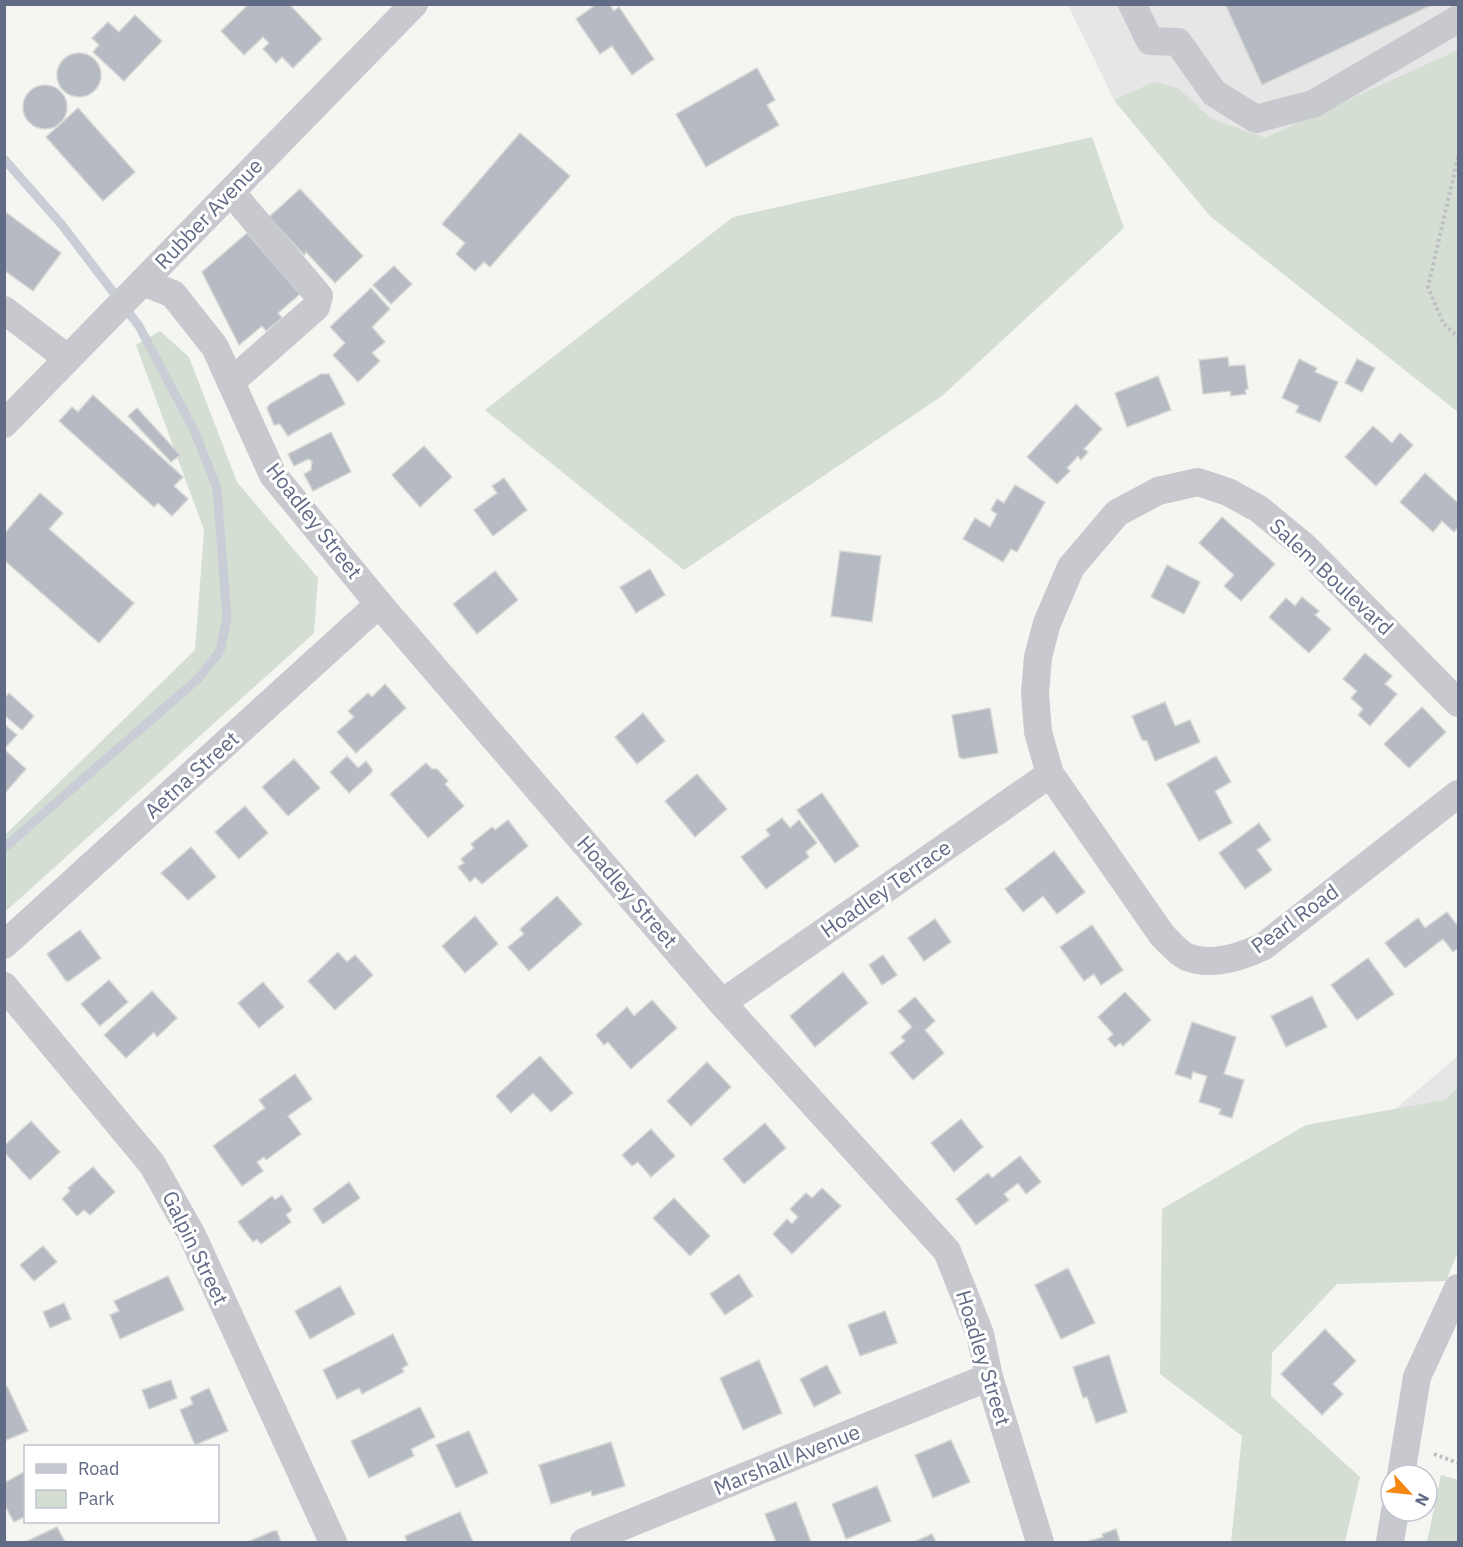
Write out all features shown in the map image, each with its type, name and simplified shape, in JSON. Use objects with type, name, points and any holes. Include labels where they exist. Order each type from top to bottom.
[{"type":"street","name":"Rubber Avenue","points":[[4,424],[414,4]]},
{"type":"street","points":[[1132,4],[1150,41],[1178,42],[1214,93],[1256,119],[1312,104],[1458,20]]},
{"type":"street","points":[[231,192],[319,296],[316,307],[231,382]]},
{"type":"street","name":"Hoadley Street","points":[[143,282],[173,294],[214,347],[273,475],[379,604],[722,1003],[947,1251],[980,1334],[989,1377],[1040,1542]]},
{"type":"street","points":[[4,310],[67,358]]},
{"type":"street","name":"Salem Boulevard","points":[[1050,774],[1038,732],[1035,693],[1038,657],[1047,623],[1071,567],[1117,513],[1158,492],[1198,482],[1228,492],[1259,509],[1305,548],[1458,704]]},
{"type":"street","name":"Aetna Street","points":[[4,945],[379,604]]},
{"type":"street","name":"Hoadley Terrace","points":[[722,1003],[1050,774]]},
{"type":"street","name":"Pearl Road","points":[[1050,774],[1162,935],[1185,956],[1208,962],[1242,957],[1264,946],[1458,794]]},
{"type":"street","name":"Galpin Street","points":[[4,986],[152,1164],[192,1235],[333,1542]]},
{"type":"street","points":[[1403,1463],[1417,1377],[1458,1288]]},
{"type":"street","name":"Marshall Avenue","points":[[584,1542],[989,1377]]},
{"type":"street","points":[[1390,1542],[1393,1523]]},
{"type":"path","points":[[1458,157],[1428,287],[1443,323],[1458,337]]},
{"type":"shaded area","points":[[1068,5],[1458,5],[1458,412],[1210,216],[1114,100]]},
{"type":"shaded area","points":[[1458,1056],[1458,1233],[1374,1127]]},
{"type":"green space","points":[[1458,50],[1458,412],[1210,216],[1114,100],[1154,82],[1178,88],[1212,119],[1265,138]]},
{"type":"green space","points":[[1092,137],[1124,228],[942,396],[684,570],[485,410],[733,217]]},
{"type":"green space","points":[[160,331],[189,357],[237,482],[318,578],[314,633],[5,912],[5,835],[195,650],[204,530],[136,345]]},
{"type":"green space","points":[[1458,1087],[1458,1252],[1446,1281],[1337,1284],[1272,1353],[1271,1396],[1360,1477],[1345,1542],[1231,1542],[1242,1436],[1160,1374],[1162,1209],[1306,1125],[1445,1100]]},
{"type":"green space","points":[[1441,1475],[1458,1480],[1458,1542],[1427,1542],[1431,1523],[1439,1523]]},
{"type":"building","points":[[249,4],[289,4],[322,39],[293,68],[282,57],[276,63],[263,49],[269,43],[263,37],[244,55],[221,31]]},
{"type":"building","points":[[597,4],[609,4],[614,11],[619,7],[654,59],[632,75],[612,46],[600,54],[576,19]]},
{"type":"building","points":[[1225,4],[1434,4],[1262,85]]},
{"type":"building","points":[[135,15],[162,41],[124,81],[93,52],[99,45],[92,38],[108,22],[119,32]]},
{"type":"building","points":[[79,53],[88,54],[95,59],[100,66],[100,84],[95,91],[88,96],[79,97],[70,96],[63,91],[58,84],[57,75],[58,66],[63,59],[70,54]]},
{"type":"building","points":[[757,68],[775,100],[767,105],[779,125],[706,167],[676,114]]},
{"type":"building","points":[[45,85],[61,91],[67,107],[61,123],[45,129],[29,123],[23,107],[29,91]]},
{"type":"building","points":[[78,108],[135,172],[103,201],[46,137]]},
{"type":"building","points":[[520,133],[570,176],[490,267],[484,262],[475,271],[456,254],[465,243],[442,224]]},
{"type":"building","points":[[300,189],[363,256],[335,283],[306,252],[304,255],[269,217]]},
{"type":"building","points":[[4,211],[61,253],[33,291],[4,270]]},
{"type":"building","points":[[247,233],[300,294],[278,313],[282,318],[266,331],[262,326],[239,345],[202,272]]},
{"type":"building","points":[[394,266],[412,284],[391,304],[373,285]]},
{"type":"building","points":[[371,288],[390,309],[372,327],[385,342],[372,353],[380,361],[358,382],[333,355],[345,343],[330,327]]},
{"type":"building","points":[[1228,357],[1229,366],[1245,365],[1248,389],[1245,390],[1246,394],[1231,396],[1230,391],[1203,394],[1199,360]]},
{"type":"building","points":[[1299,359],[1317,368],[1315,372],[1338,382],[1320,422],[1296,412],[1299,406],[1282,398]]},
{"type":"building","points":[[1357,359],[1375,368],[1362,392],[1345,383]]},
{"type":"building","points":[[321,374],[329,374],[345,404],[288,436],[280,424],[274,425],[267,408]]},
{"type":"building","points":[[1158,376],[1171,410],[1127,427],[1115,393]]},
{"type":"building","points":[[93,395],[183,477],[174,486],[188,499],[172,516],[158,503],[154,507],[59,421],[72,407],[78,412]]},
{"type":"building","points":[[1076,404],[1102,429],[1084,449],[1088,452],[1081,460],[1078,456],[1067,468],[1070,471],[1057,484],[1027,457]]},
{"type":"building","points":[[137,408],[180,455],[171,462],[128,416]]},
{"type":"building","points":[[1373,426],[1392,443],[1400,433],[1413,445],[1376,486],[1345,457]]},
{"type":"building","points":[[331,432],[351,472],[313,491],[304,474],[311,470],[312,461],[308,459],[294,466],[288,454]]},
{"type":"building","points":[[424,446],[452,477],[420,507],[392,475]]},
{"type":"building","points":[[1425,473],[1458,503],[1458,527],[1454,532],[1442,521],[1433,532],[1400,502]]},
{"type":"building","points":[[504,478],[527,510],[493,536],[474,510],[497,493],[492,486]]},
{"type":"building","points":[[1015,485],[1045,502],[1017,552],[1011,549],[1003,562],[963,539],[975,518],[990,527],[997,514],[991,510],[997,499],[1004,503]]},
{"type":"building","points":[[40,493],[63,513],[49,529],[134,603],[99,643],[4,560],[4,534]]},
{"type":"building","points":[[1222,517],[1275,564],[1241,601],[1224,586],[1234,575],[1199,543]]},
{"type":"building","points":[[840,551],[881,556],[872,622],[831,616]]},
{"type":"building","points":[[1167,565],[1200,582],[1184,614],[1151,597]]},
{"type":"building","points":[[650,569],[665,595],[636,613],[620,587]]},
{"type":"building","points":[[495,571],[518,600],[477,634],[453,604]]},
{"type":"building","points":[[1302,597],[1319,611],[1315,615],[1331,629],[1309,653],[1269,617],[1286,598],[1295,606]]},
{"type":"building","points":[[1365,653],[1392,676],[1385,684],[1397,694],[1370,726],[1358,715],[1363,709],[1351,698],[1357,691],[1343,679]]},
{"type":"building","points":[[385,684],[406,708],[356,753],[337,732],[354,717],[348,711],[368,693],[372,697]]},
{"type":"building","points":[[9,693],[34,716],[22,730],[4,715],[4,698]]},
{"type":"building","points":[[1165,702],[1175,726],[1190,720],[1200,742],[1155,761],[1147,741],[1142,740],[1132,716]]},
{"type":"building","points":[[1422,707],[1446,732],[1409,768],[1384,744]]},
{"type":"building","points":[[990,708],[998,753],[963,759],[959,757],[952,715]]},
{"type":"building","points":[[643,713],[665,741],[637,764],[615,737]]},
{"type":"building","points":[[4,724],[17,735],[4,749]]},
{"type":"building","points":[[4,749],[26,769],[4,794]]},
{"type":"building","points":[[347,756],[358,768],[366,761],[372,769],[372,772],[349,793],[330,772]]},
{"type":"building","points":[[1216,756],[1231,782],[1215,791],[1232,823],[1199,841],[1167,784]]},
{"type":"building","points":[[294,759],[320,788],[288,816],[262,787]]},
{"type":"building","points":[[426,763],[432,769],[437,769],[448,781],[445,784],[464,806],[428,838],[390,794]]},
{"type":"building","points":[[697,774],[727,809],[695,837],[665,801]]},
{"type":"building","points":[[822,793],[859,846],[835,863],[797,810]]},
{"type":"building","points":[[245,806],[268,833],[239,859],[215,832]]},
{"type":"building","points":[[782,818],[790,828],[799,820],[817,843],[806,852],[809,857],[766,889],[741,857],[770,835],[766,830]]},
{"type":"building","points":[[508,820],[528,846],[482,884],[475,877],[470,882],[458,867],[464,863],[461,859],[474,848],[471,844],[492,827],[495,830]]},
{"type":"building","points":[[1259,823],[1271,840],[1257,850],[1272,870],[1245,889],[1219,853]]},
{"type":"building","points":[[191,847],[216,877],[188,900],[161,873]]},
{"type":"building","points":[[1054,851],[1085,892],[1057,914],[1043,896],[1023,912],[1005,889]]},
{"type":"building","points":[[557,896],[582,924],[529,971],[508,947],[524,934],[520,929]]},
{"type":"building","points":[[1447,912],[1458,926],[1458,948],[1453,952],[1443,939],[1405,968],[1385,943],[1418,918],[1425,928]]},
{"type":"building","points":[[475,916],[498,944],[465,973],[442,946]]},
{"type":"building","points":[[935,919],[951,942],[924,961],[908,938]]},
{"type":"building","points":[[1092,925],[1123,970],[1101,985],[1094,974],[1084,981],[1060,947]]},
{"type":"building","points":[[80,930],[101,958],[66,981],[47,954]]},
{"type":"building","points":[[338,952],[347,962],[355,955],[373,975],[335,1010],[308,981]]},
{"type":"building","points":[[883,955],[897,975],[882,985],[869,965]]},
{"type":"building","points":[[1368,958],[1394,994],[1357,1020],[1331,985]]},
{"type":"building","points":[[843,972],[868,1003],[815,1047],[790,1016]]},
{"type":"building","points":[[109,980],[128,1002],[100,1026],[81,1004]]},
{"type":"building","points":[[263,982],[284,1007],[259,1028],[238,1003]]},
{"type":"building","points":[[152,991],[177,1018],[157,1037],[154,1032],[126,1058],[104,1035]]},
{"type":"building","points":[[1125,992],[1151,1020],[1123,1046],[1120,1043],[1115,1047],[1108,1039],[1113,1034],[1098,1017]]},
{"type":"building","points":[[1312,996],[1327,1027],[1286,1047],[1271,1016]]},
{"type":"building","points":[[915,997],[935,1021],[925,1030],[944,1053],[913,1080],[890,1053],[905,1041],[901,1037],[912,1027],[898,1011]]},
{"type":"building","points":[[652,1000],[677,1028],[631,1069],[608,1042],[604,1045],[596,1035],[627,1007],[634,1016]]},
{"type":"building","points":[[1192,1022],[1236,1037],[1224,1074],[1244,1080],[1232,1118],[1219,1114],[1221,1109],[1199,1102],[1207,1076],[1193,1072],[1191,1079],[1175,1074]]},
{"type":"building","points":[[540,1056],[573,1093],[551,1112],[533,1093],[511,1113],[496,1096]]},
{"type":"building","points":[[707,1062],[731,1087],[691,1126],[667,1101]]},
{"type":"building","points":[[295,1074],[312,1099],[288,1116],[301,1134],[266,1160],[264,1157],[257,1162],[263,1171],[242,1186],[213,1146],[265,1108],[259,1100]]},
{"type":"building","points":[[961,1119],[983,1147],[954,1172],[931,1143]]},
{"type":"building","points":[[31,1121],[60,1152],[30,1180],[4,1152],[4,1146]]},
{"type":"building","points":[[765,1123],[786,1148],[744,1184],[723,1159]]},
{"type":"building","points":[[651,1129],[675,1156],[651,1177],[638,1162],[632,1166],[622,1155]]},
{"type":"building","points":[[1020,1156],[1041,1182],[1026,1194],[1018,1183],[1004,1194],[1009,1200],[976,1225],[956,1199],[988,1173],[992,1178]]},
{"type":"building","points":[[93,1167],[115,1192],[90,1215],[84,1210],[77,1216],[62,1199],[70,1191],[68,1188]]},
{"type":"building","points":[[349,1182],[360,1198],[323,1224],[313,1209]]},
{"type":"building","points":[[822,1188],[841,1206],[792,1254],[773,1234],[787,1219],[792,1224],[798,1217],[790,1209],[806,1193],[812,1198]]},
{"type":"building","points":[[282,1195],[292,1210],[286,1215],[291,1222],[261,1244],[257,1239],[253,1242],[238,1222],[272,1196],[275,1200]]},
{"type":"building","points":[[674,1198],[710,1236],[690,1256],[653,1218]]},
{"type":"building","points":[[43,1246],[57,1262],[34,1281],[20,1265]]},
{"type":"building","points":[[1068,1268],[1095,1323],[1061,1339],[1035,1285]]},
{"type":"building","points":[[739,1274],[753,1296],[725,1315],[710,1294]]},
{"type":"building","points":[[168,1276],[184,1310],[120,1339],[110,1315],[119,1311],[114,1301]]},
{"type":"building","points":[[340,1286],[355,1314],[310,1339],[295,1311]]},
{"type":"building","points":[[64,1303],[71,1319],[50,1328],[43,1312]]},
{"type":"building","points":[[885,1311],[897,1343],[860,1356],[848,1325]]},
{"type":"building","points":[[1325,1329],[1356,1361],[1333,1384],[1343,1394],[1322,1415],[1281,1374]]},
{"type":"building","points":[[393,1334],[408,1365],[402,1368],[404,1372],[362,1394],[359,1388],[337,1399],[323,1370]]},
{"type":"building","points":[[1109,1355],[1127,1412],[1096,1423],[1087,1397],[1083,1398],[1073,1367]]},
{"type":"building","points":[[759,1360],[782,1413],[743,1430],[720,1378]]},
{"type":"building","points":[[827,1365],[841,1393],[814,1407],[800,1379]]},
{"type":"building","points":[[171,1380],[177,1398],[149,1409],[142,1390]]},
{"type":"building","points":[[7,1386],[28,1431],[4,1441],[4,1387]]},
{"type":"building","points":[[209,1388],[228,1431],[195,1445],[180,1410],[193,1404],[190,1397]]},
{"type":"building","points":[[420,1407],[435,1437],[411,1449],[414,1456],[369,1478],[351,1441]]},
{"type":"building","points":[[469,1431],[488,1473],[456,1488],[436,1445]]},
{"type":"building","points":[[951,1440],[970,1482],[933,1498],[915,1455]]},
{"type":"building","points":[[611,1442],[625,1486],[592,1496],[591,1491],[551,1504],[539,1465]]},
{"type":"building","points":[[24,1472],[24,1517],[14,1522],[4,1504],[4,1483]]},
{"type":"building","points":[[877,1486],[891,1521],[846,1539],[832,1504]]},
{"type":"building","points":[[796,1502],[811,1542],[776,1542],[765,1514]]},
{"type":"building","points":[[460,1512],[473,1542],[407,1542],[405,1536]]},
{"type":"building","points":[[57,1527],[65,1542],[25,1542]]},
{"type":"building","points":[[1116,1529],[1120,1542],[1086,1542],[1103,1537],[1102,1534]]},
{"type":"building","points":[[277,1531],[281,1542],[248,1542]]},
{"type":"building","points":[[932,1534],[936,1542],[914,1542]]},
{"type":"waterway","points":[[4,159],[62,225],[139,326],[195,432],[217,488],[227,618],[220,651],[199,678],[4,848]]}]
